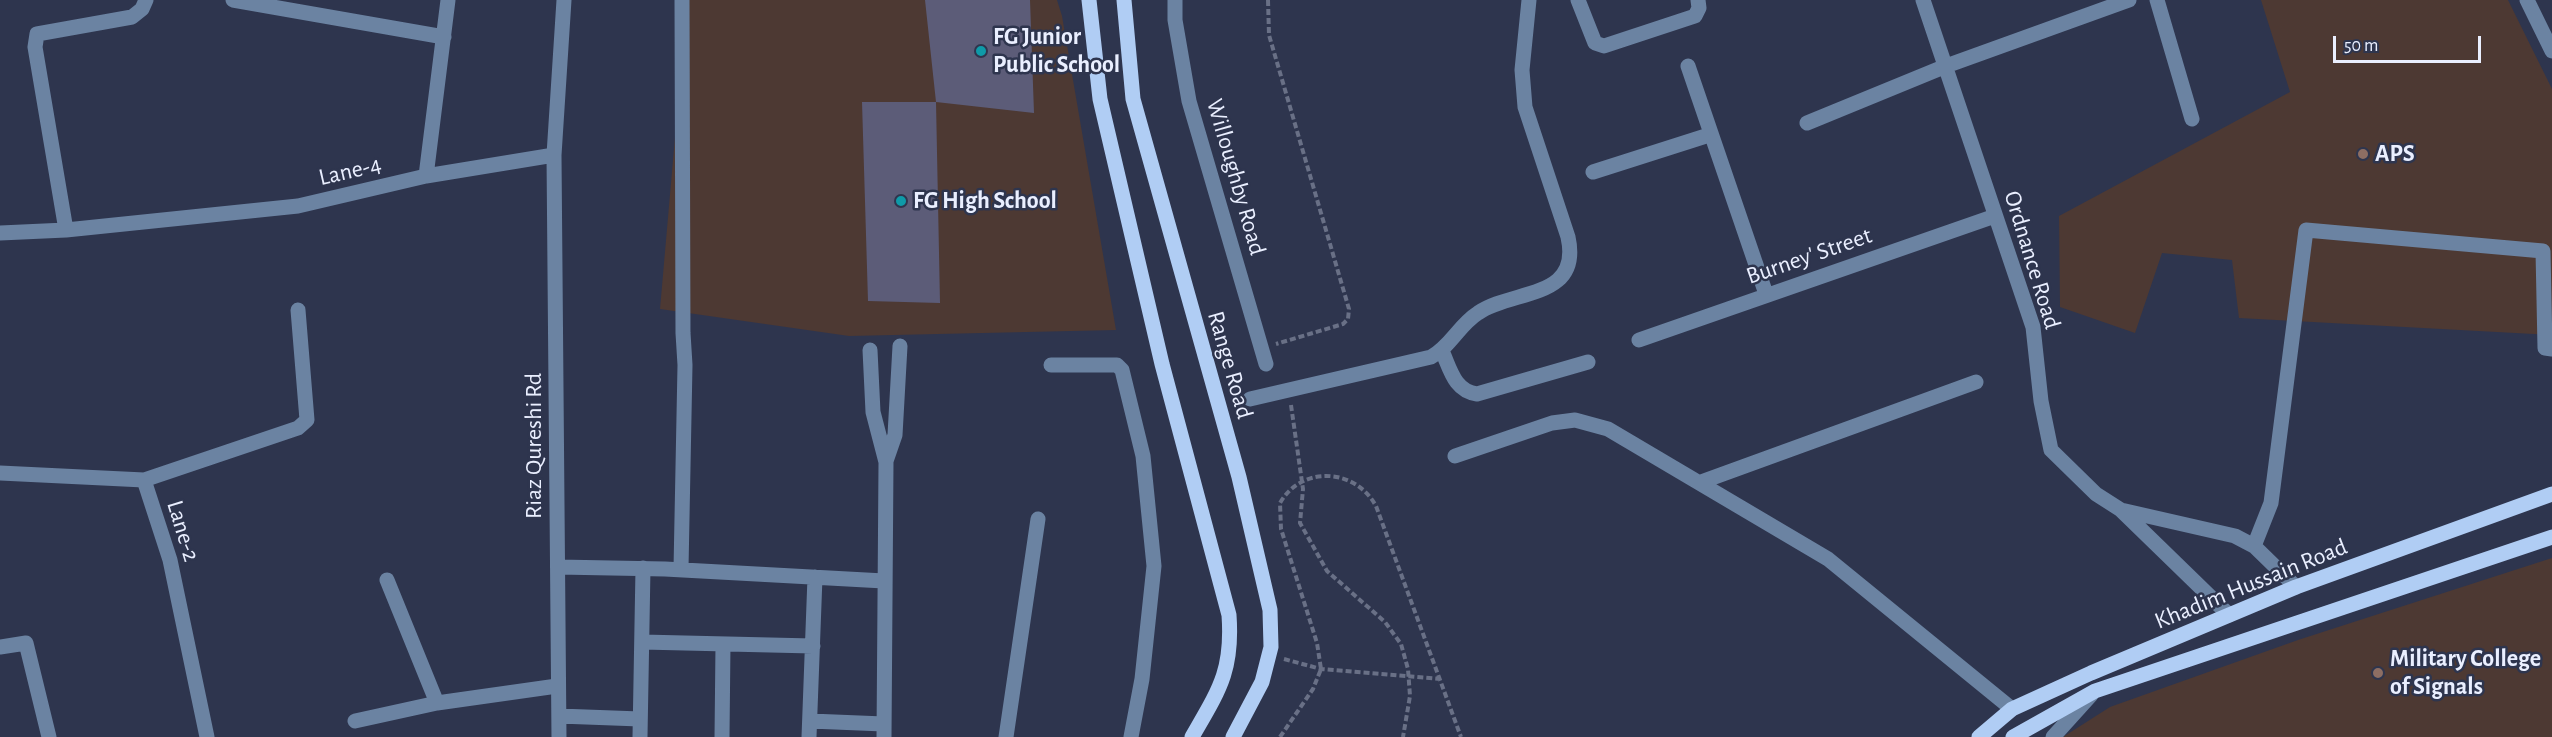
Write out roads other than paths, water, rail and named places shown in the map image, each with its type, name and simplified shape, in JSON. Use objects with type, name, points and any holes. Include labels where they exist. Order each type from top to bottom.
[{"type":"main road","points":[[1089,0],[1100,99],[1160,356],[1229,615],[1231,644],[1222,684],[1192,737]]},
{"type":"main road","name":"Range Road","points":[[1124,0],[1133,99],[1239,477],[1270,610],[1269,656],[1262,682],[1233,737]]},
{"type":"main road","name":"Khadim Hussain Road","points":[[1978,737],[2012,709],[2229,615],[2296,587],[2552,494]]},
{"type":"main road","name":"Khadim Hussain Road","points":[[2013,737],[2095,691],[2174,662],[2552,537]]},
{"type":"street","points":[[66,230],[35,47],[37,34],[132,16],[142,9],[146,0]]},
{"type":"street","points":[[233,0],[444,37]]},
{"type":"street","points":[[426,176],[448,0]]},
{"type":"street","points":[[554,155],[564,0]]},
{"type":"street","points":[[681,569],[685,365],[682,0]]},
{"type":"street","name":"Willoughby Road","points":[[1175,0],[1175,20],[1189,101],[1266,364]]},
{"type":"street","points":[[1250,399],[1420,360],[1442,351],[1477,313],[1550,286],[1560,279],[1570,261],[1568,237],[1525,107],[1522,70],[1529,0]]},
{"type":"street","points":[[1578,0],[1595,43],[1604,46],[1695,16],[1699,8],[1698,0]]},
{"type":"street","name":"Ordnance Road","points":[[1923,0],[2033,327],[2041,401],[2051,450],[2096,494],[2121,510],[2229,615]]},
{"type":"street","points":[[1807,123],[1946,66],[2129,0]]},
{"type":"street","points":[[2157,0],[2192,119]]},
{"type":"street","points":[[2528,0],[2552,51]]},
{"type":"street","points":[[1688,66],[1709,135],[1766,294]]},
{"type":"street","points":[[1593,172],[1709,135]]},
{"type":"street","name":"Lane-4","points":[[0,233],[66,230],[298,206],[426,176],[554,155]]},
{"type":"street","name":"Riaz Qureshi Rd","points":[[554,155],[559,737]]},
{"type":"street","name":"Burney' Street","points":[[1639,340],[1995,216]]},
{"type":"street","points":[[2254,546],[2271,503],[2306,230],[2543,251],[2545,348],[2552,349]]},
{"type":"street","points":[[144,480],[298,428],[307,420],[298,310]]},
{"type":"street","points":[[886,462],[895,435],[900,346]]},
{"type":"street","points":[[810,721],[884,731],[886,462],[873,412],[870,350]]},
{"type":"street","points":[[1442,351],[1457,384],[1463,390],[1476,394],[1588,362]]},
{"type":"street","points":[[1051,365],[1117,365],[1122,370],[1143,456],[1154,566],[1142,679],[1131,737]]},
{"type":"street","points":[[1701,482],[1976,382]]},
{"type":"street","points":[[1455,456],[1552,423],[1575,420],[1608,429],[1828,559],[2012,709]]},
{"type":"street","name":"Lane-2","points":[[0,473],[144,480],[170,560],[207,737]]},
{"type":"street","name":"Ordnance Road","points":[[2121,510],[2235,536],[2254,546],[2296,587]]},
{"type":"street","points":[[1006,737],[1038,519]]},
{"type":"street","points":[[558,567],[681,569],[884,581]]},
{"type":"street","points":[[640,737],[643,568]]},
{"type":"street","points":[[809,737],[815,577]]},
{"type":"street","points":[[387,580],[437,703]]},
{"type":"street","points":[[642,642],[813,646]]},
{"type":"street","points":[[0,647],[26,643],[49,737]]},
{"type":"street","points":[[722,737],[723,644]]},
{"type":"street","points":[[355,721],[437,703],[557,686]]},
{"type":"street","points":[[2053,737],[2095,691]]},
{"type":"street","points":[[559,716],[640,719]]},
{"type":"place","name":"FG Junior Public School","points":[[981,51]]},
{"type":"place","name":"APS","points":[[2363,154]]},
{"type":"place","name":"FG High School","points":[[901,201]]},
{"type":"place","name":"Military College of Signals","points":[[2378,673]]}]
